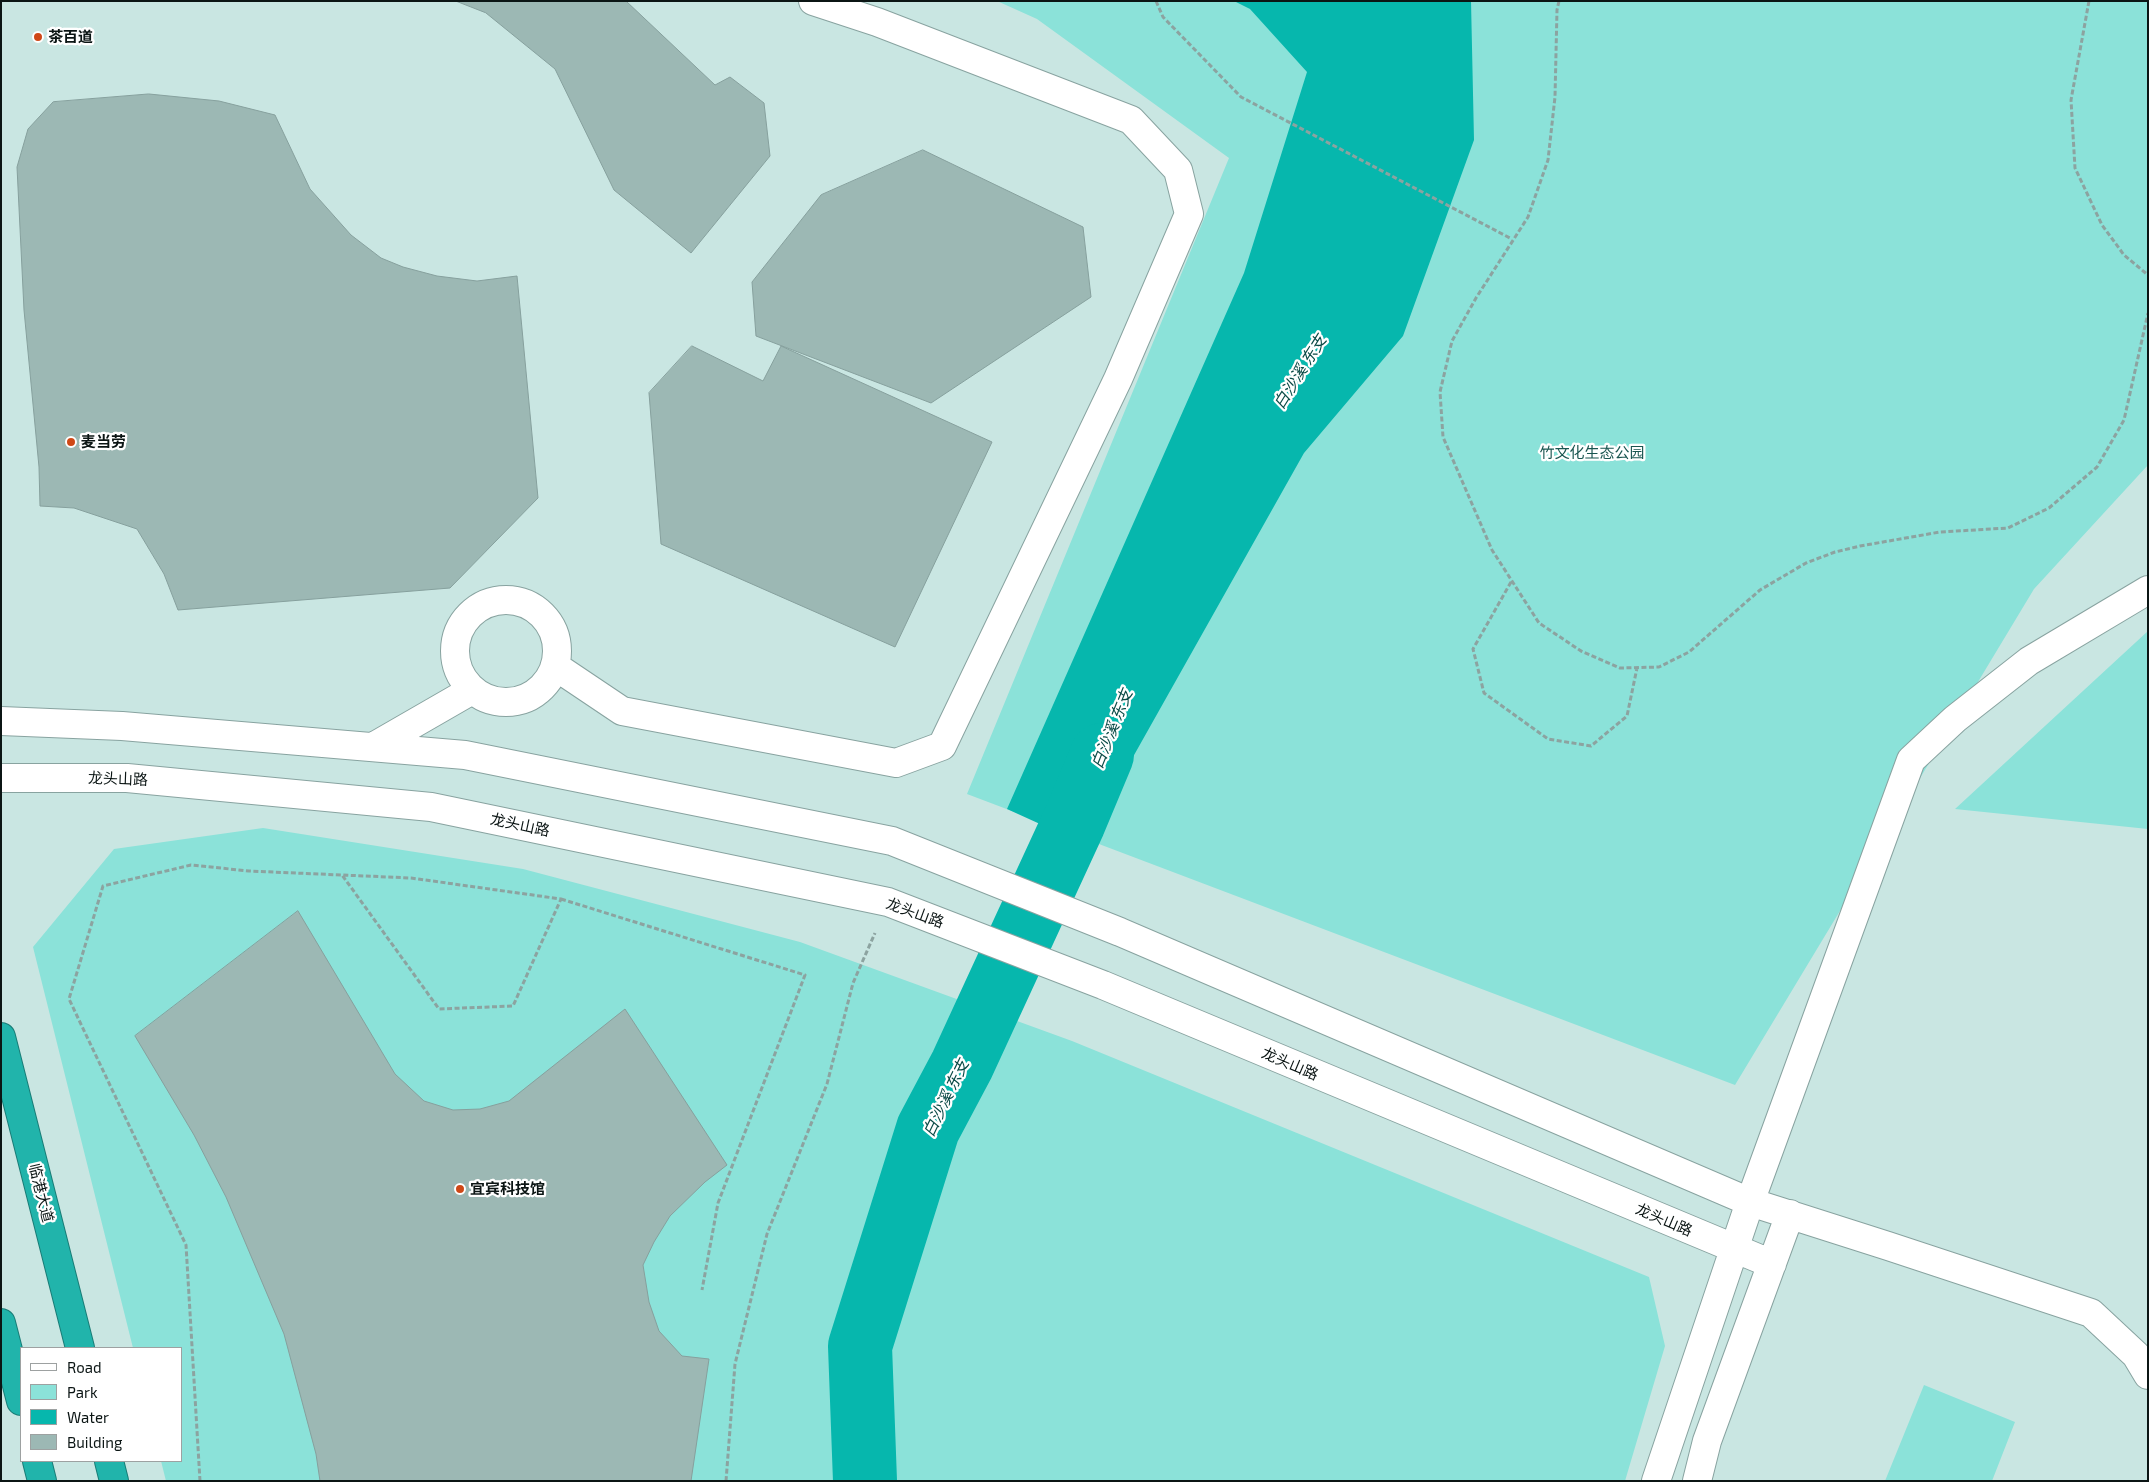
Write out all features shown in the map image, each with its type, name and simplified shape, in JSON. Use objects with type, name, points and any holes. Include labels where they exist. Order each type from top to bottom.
[{"type":"highway","name":"临港大道","points":[[1,1037],[80,1347]]},
{"type":"highway","points":[[1,1323],[20,1397]]},
{"type":"highway","points":[[37,1462],[42,1481]]},
{"type":"highway","points":[[109,1462],[114,1481]]},
{"type":"street","points":[[555,666],[622,711],[896,763],[942,746],[1118,379],[1190,214],[1178,170],[1131,120],[876,22],[814,1]]},
{"type":"street","points":[[1656,1481],[1750,1202],[1911,760],[1955,718],[2029,661],[2148,590]]},
{"type":"street","points":[[500,599],[517,600],[533,606],[546,617],[554,632],[558,649],[555,666],[548,681],[536,693],[520,700],[503,703],[486,699],[472,690],[461,676],[455,660],[455,644],[460,627],[470,613],[484,604],[500,599]]},
{"type":"street","points":[[373,747],[472,690]]},
{"type":"street","points":[[1,721],[122,726],[465,755],[892,841],[1120,932],[1750,1202],[2091,1313],[2136,1356],[2148,1375]]},
{"type":"street","name":"龙头山路","points":[[1,778],[127,778],[431,807],[859,894],[888,902],[1102,985],[1772,1264]]},
{"type":"street","points":[[1696,1481],[1707,1441],[1790,1214]]},
{"type":"path","points":[[1156,1],[1163,17],[1241,98],[1510,238]]},
{"type":"path","points":[[1559,1],[1557,10],[1555,97],[1548,160],[1528,217],[1476,298],[1452,341],[1440,392],[1443,437],[1492,550],[1511,582],[1540,623],[1580,651],[1620,668],[1659,667],[1689,652],[1760,590],[1806,563],[1835,552],[1940,532],[2008,528],[2049,508],[2097,467],[2124,420],[2148,313]]},
{"type":"path","points":[[2089,1],[2071,100],[2075,168],[2102,225],[2124,255],[2148,275]]},
{"type":"path","points":[[1511,582],[1473,649],[1484,693],[1548,739],[1591,746],[1627,716],[1637,668]]},
{"type":"path","points":[[200,1481],[186,1245],[69,998],[103,886],[191,865],[249,871],[411,878],[561,900],[805,975],[718,1203],[702,1290]]},
{"type":"path","points":[[342,875],[440,1009],[513,1006],[561,900]]},
{"type":"path","points":[[726,1481],[735,1364],[766,1234],[826,1084],[853,983],[888,902]]},
{"type":"green space","name":"竹文化生态公园","points":[[997,1],[2148,1],[2148,465],[2034,589],[1735,1085],[967,794],[1229,158],[1037,19]]},
{"type":"green space","points":[[2148,631],[2148,829],[1955,809]]},
{"type":"green space","points":[[263,828],[523,869],[800,942],[1072,1041],[1649,1277],[1665,1346],[1625,1481],[166,1481],[161,1462],[182,1462],[182,1347],[133,1347],[33,947],[114,849]]},
{"type":"green space","points":[[1924,1385],[2015,1422],[1992,1481],[1885,1481]]},
{"type":"water","points":[[1234,1],[1471,1],[1474,140],[1403,336],[1304,453],[1084,844],[1007,809],[1244,273],[1307,72],[1250,9]]},
{"type":"building","points":[[456,1],[626,1],[715,85],[730,77],[764,103],[770,156],[691,253],[614,190],[555,69],[486,13]]},
{"type":"building","points":[[149,94],[219,101],[275,115],[310,189],[351,235],[381,258],[403,267],[437,276],[477,281],[517,276],[538,498],[450,588],[178,610],[164,574],[137,529],[74,508],[40,506],[39,467],[24,310],[17,167],[28,129],[53,102]]},
{"type":"building","points":[[923,150],[1083,227],[1091,297],[931,403],[756,336],[752,282],[821,195]]},
{"type":"building","points":[[692,346],[763,381],[781,346],[992,442],[895,647],[661,544],[649,393]]},
{"type":"building","name":"宜宾科技馆","points":[[298,911],[395,1074],[424,1101],[453,1110],[480,1109],[509,1101],[625,1009],[727,1165],[705,1182],[670,1216],[643,1265],[649,1302],[659,1331],[682,1356],[709,1359],[691,1481],[320,1481],[316,1454],[284,1334],[226,1197],[194,1135],[135,1036]]},
{"type":"waterway","name":"白沙溪 东支","points":[[865,1481],[860,1346],[928,1129],[962,1065],[1074,822],[1102,755]]},
{"type":"place","name":"茶百道","points":[[38,37]]},
{"type":"place","name":"麦当劳","points":[[71,442]]},
{"type":"place","name":"宜宾科技馆","points":[[460,1189]]}]
